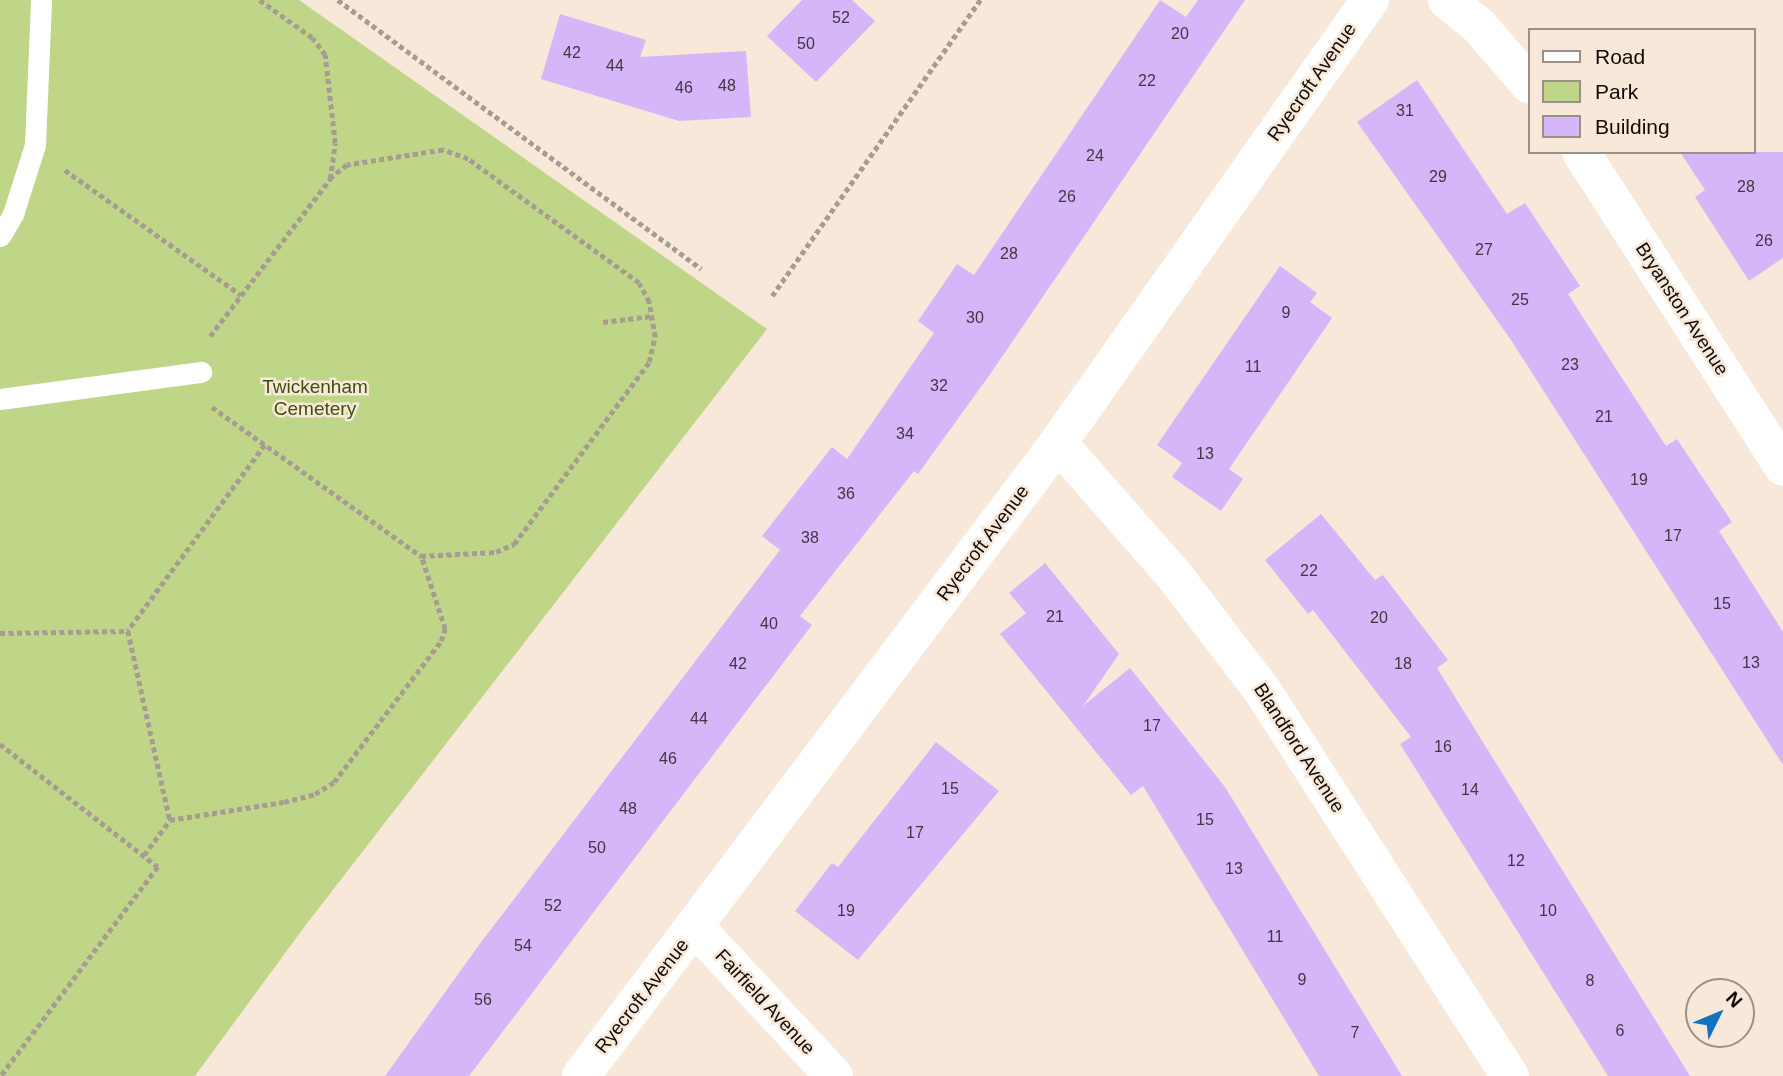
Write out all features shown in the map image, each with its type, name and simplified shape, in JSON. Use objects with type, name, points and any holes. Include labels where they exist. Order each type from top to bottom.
[{"type":"street","name":"Ryecroft Avenue","points":[[581,1076],[1058,443],[1370,0]]},
{"type":"street","points":[[1447,0],[1479,26],[1528,83]]},
{"type":"street","name":"Bryanston Avenue","points":[[1582,154],[1783,467]]},
{"type":"street","name":"Blandford Avenue","points":[[1058,443],[1174,575],[1262,690],[1510,1076]]},
{"type":"street","name":"Fairfield Avenue","points":[[695,927],[834,1076]]},
{"type":"lane","points":[[0,236],[13,214],[36,133],[41,0]]},
{"type":"lane","points":[[0,399],[201,372]]},
{"type":"path","points":[[259,0],[312,38],[325,55],[335,144],[330,179]]},
{"type":"path","points":[[338,0],[701,269]]},
{"type":"path","points":[[772,296],[980,0]]},
{"type":"path","points":[[144,855],[170,820],[284,802],[315,794],[334,782],[441,641],[444,629],[421,556],[210,405],[201,372],[207,339],[330,179],[347,165],[443,150],[468,159],[639,283],[652,316],[655,337],[649,362],[514,544],[496,552],[421,556]]},
{"type":"path","points":[[29,161],[65,169],[241,295]]},
{"type":"path","points":[[603,322],[652,316]]},
{"type":"path","points":[[170,820],[128,631],[265,444]]},
{"type":"path","points":[[0,633],[128,631]]},
{"type":"path","points":[[0,744],[158,867],[1,1076]]},
{"type":"green space","name":"Twickenham Cemetery","points":[[0,0],[299,0],[767,329],[305,926],[195,1076],[0,1076]]},
{"type":"building","points":[[802,0],[852,0],[875,21],[816,82],[767,36]]},
{"type":"building","points":[[1160,0],[1186,17],[1198,0],[1245,0],[991,373],[918,474],[914,471],[800,616],[812,625],[469,1076],[385,1076],[479,945],[780,550],[762,536],[832,447],[847,459],[934,333],[918,321],[957,264],[974,275]]},
{"type":"building","points":[[560,14],[646,40],[640,57],[746,51],[751,117],[679,121],[541,79]]},
{"type":"building","points":[[1417,80],[1507,214],[1525,203],[1580,286],[1568,294],[1616,369],[1666,446],[1677,439],[1732,522],[1719,531],[1783,632],[1783,765],[1511,340],[1357,122]]},
{"type":"building","points":[[1783,152],[1783,258],[1749,281],[1695,197],[1705,190],[1681,154]]},
{"type":"building","points":[[1280,266],[1317,293],[1310,302],[1332,318],[1229,469],[1243,479],[1221,511],[1172,477],[1182,463],[1157,445]]},
{"type":"building","points":[[1321,514],[1375,580],[1383,575],[1448,660],[1437,668],[1690,1076],[1608,1076],[1400,744],[1411,737],[1313,610],[1308,614],[1265,560]]},
{"type":"building","points":[[1045,563],[1119,654],[1083,706],[1130,668],[1225,787],[1402,1076],[1319,1076],[1143,786],[1131,795],[1000,634],[1026,613],[1009,593]]},
{"type":"building","points":[[936,742],[999,791],[858,960],[795,911],[832,863],[838,867]]}]
